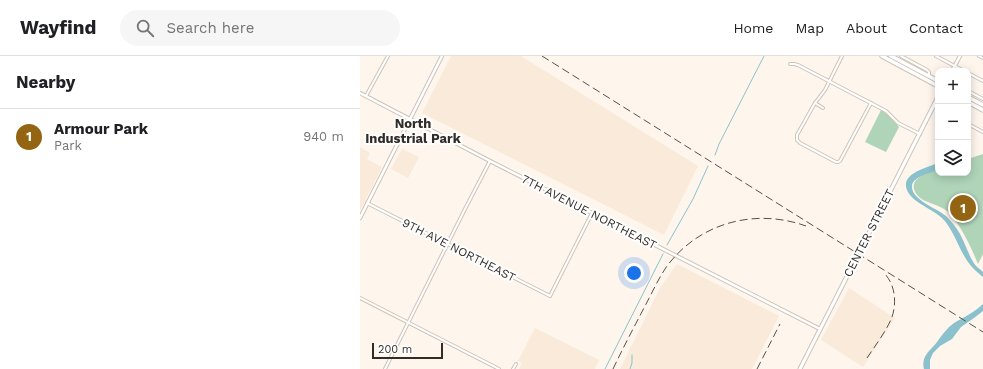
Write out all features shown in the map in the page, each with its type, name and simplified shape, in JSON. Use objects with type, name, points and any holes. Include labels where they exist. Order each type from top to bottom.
[{"type":"main road","points":[[882,56],[935,84]]},
{"type":"main road","points":[[891,56],[935,79]]},
{"type":"main road","points":[[971,99],[983,105]]},
{"type":"main road","points":[[971,104],[983,110]]},
{"type":"main road","name":"CENTER STREET","points":[[800,369],[934,106]]},
{"type":"street","points":[[366,96],[388,56]]},
{"type":"street","points":[[360,218],[442,56]]},
{"type":"street","points":[[842,56],[825,90],[815,103],[798,135],[800,144],[836,162],[840,161],[871,103]]},
{"type":"street","points":[[901,56],[927,70],[930,76]]},
{"type":"street","points":[[936,56],[959,68]]},
{"type":"street","points":[[955,66],[960,56]]},
{"type":"street","points":[[979,56],[983,58]]},
{"type":"street","points":[[790,64],[798,65],[886,111],[898,123],[920,134]]},
{"type":"street","points":[[971,75],[983,81]]},
{"type":"street","name":"7TH AVENUE NORTHEAST","points":[[360,93],[490,162],[820,329]]},
{"type":"street","points":[[971,93],[983,100]]},
{"type":"street","points":[[815,103],[823,108]]},
{"type":"street","points":[[971,126],[983,132]]},
{"type":"street","points":[[385,369],[490,162]]},
{"type":"street","name":"9TH AVE NORTHEAST","points":[[368,203],[550,296],[592,213]]},
{"type":"street","points":[[360,298],[499,369]]},
{"type":"street","points":[[513,369],[516,364]]},
{"type":"shaded area","points":[[451,56],[521,56],[698,166],[664,235],[422,113]]},
{"type":"shaded area","points":[[360,147],[370,153],[367,159],[382,167],[360,211]]},
{"type":"shaded area","points":[[402,149],[419,157],[408,178],[391,169]]},
{"type":"shaded area","points":[[677,264],[779,316],[752,369],[620,369],[660,288]]},
{"type":"shaded area","points":[[849,288],[895,318],[863,367],[821,340]]},
{"type":"shaded area","points":[[535,328],[599,360],[595,369],[519,369],[522,363],[518,361]]},
{"type":"green space","points":[[881,110],[899,127],[886,152],[865,142]]},
{"type":"green space","points":[[983,154],[983,254],[978,264],[959,226],[951,215],[944,209],[927,202],[918,196],[914,189],[915,181],[918,178],[935,170],[935,176],[971,176],[971,158]]},
{"type":"water","points":[[935,164],[935,171],[922,176],[915,181],[912,187],[913,192],[926,204],[946,216],[952,223],[960,233],[969,255],[976,266],[983,272],[983,277],[968,262],[953,234],[942,218],[909,194],[906,183],[910,176],[919,170]]},
{"type":"water","points":[[983,304],[983,311],[961,327],[952,339],[940,346],[933,353],[930,360],[930,369],[924,369],[923,364],[925,357],[947,329]]},
{"type":"waterway","points":[[715,155],[719,144],[764,56]]},
{"type":"waterway","points":[[667,245],[693,199],[708,166]]},
{"type":"waterway","points":[[605,369],[663,254]]},
{"type":"waterway","points":[[630,369],[632,355]]},
{"type":"railway","points":[[542,56],[983,332]]},
{"type":"railway","points":[[613,369],[655,286],[667,266],[680,251],[696,239],[712,229],[749,219],[768,218],[806,226]]},
{"type":"railway","points":[[867,358],[881,338],[894,311],[895,299],[893,288],[891,282],[884,273]]},
{"type":"railway","points":[[757,369],[780,324]]},
{"type":"place","name":"Armour Park","points":[[963,208]]},
{"type":"district","name":"North Industrial Park","points":[[413,130]]}]
